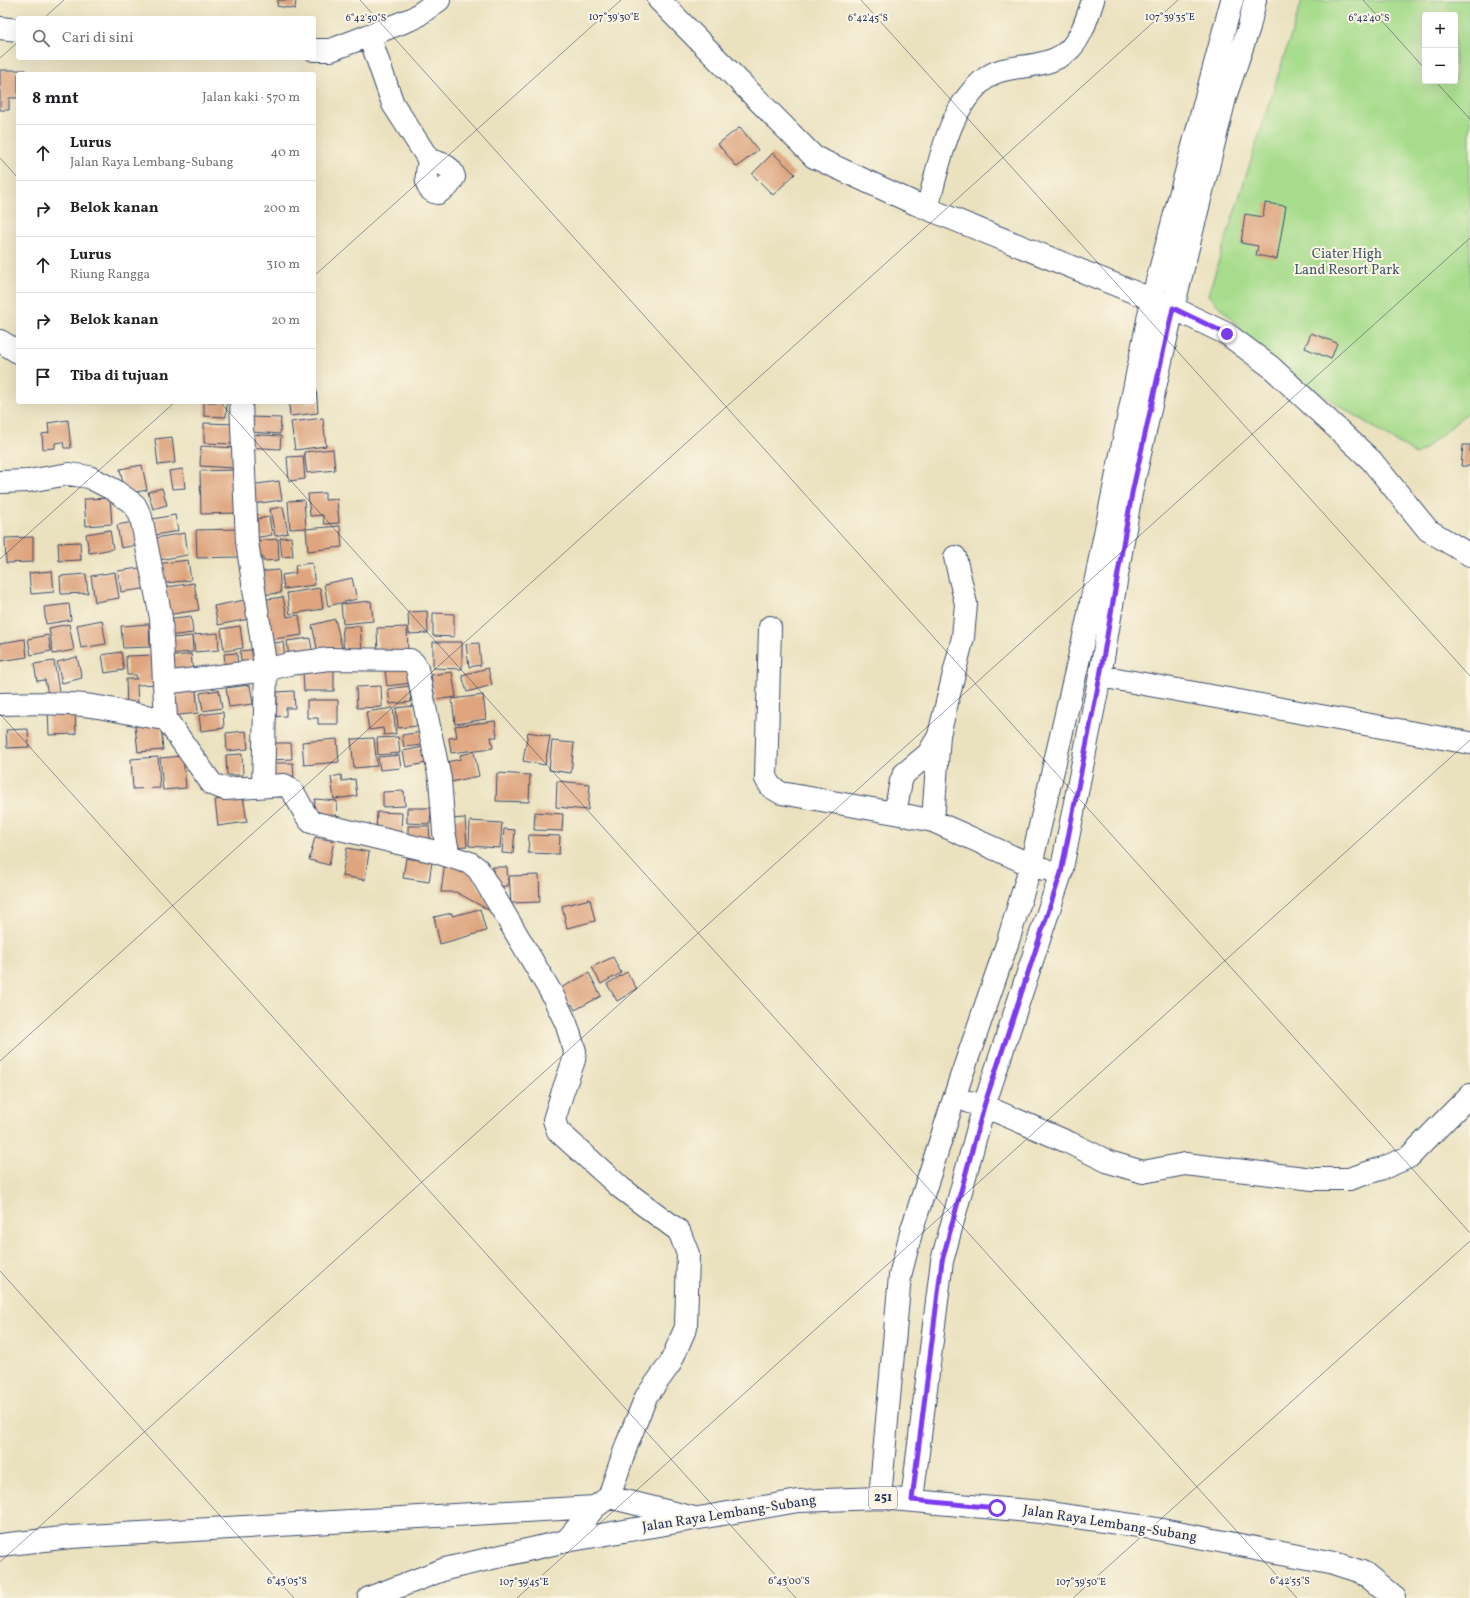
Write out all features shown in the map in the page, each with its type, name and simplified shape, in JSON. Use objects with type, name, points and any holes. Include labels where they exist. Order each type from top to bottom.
[{"type":"street","points":[[316,50],[331,50],[414,18],[440,0]]},
{"type":"street","points":[[659,0],[814,157],[927,208],[1173,308],[1227,334],[1272,367],[1371,460],[1428,530],[1470,555]]},
{"type":"street","points":[[927,208],[952,120],[970,95],[986,78],[1002,69],[1051,62],[1067,54],[1082,32],[1092,0]]},
{"type":"street","points":[[880,1498],[900,1276],[912,1229],[1008,941],[1031,865],[1086,628],[1152,300],[1232,0]]},
{"type":"street","points":[[912,1500],[942,1261],[984,1106],[1061,873],[1100,676],[1132,493],[1173,308],[1226,94],[1249,27],[1255,0]]},
{"type":"street","points":[[0,28],[16,30]]},
{"type":"street","points":[[369,35],[393,104],[429,160]]},
{"type":"street","points":[[0,341],[16,351]]},
{"type":"street","points":[[241,404],[247,542],[266,670],[263,786]]},
{"type":"street","points":[[0,482],[28,480],[68,474],[88,477],[114,490],[135,505],[142,517],[161,618],[166,719],[212,784],[225,789],[263,786],[288,787],[305,817],[315,823],[449,856],[470,863],[478,869],[552,994],[566,1023],[575,1051],[574,1060],[562,1091],[554,1120],[558,1131],[621,1188],[679,1231],[688,1254],[686,1327],[670,1364],[646,1397],[602,1502],[566,1541]]},
{"type":"street","points":[[933,821],[939,735],[963,638],[966,604],[954,557]]},
{"type":"street","points":[[770,627],[766,779],[771,787],[781,793],[933,821],[1031,865],[1061,873]]},
{"type":"street","points":[[164,683],[266,670],[289,664],[329,659],[406,659],[414,663],[417,669],[440,779],[444,832],[449,856]]},
{"type":"street","points":[[1100,676],[1470,743]]},
{"type":"street","points":[[0,704],[47,702],[85,705],[166,719]]},
{"type":"street","points":[[894,813],[904,774],[928,754],[939,735]]},
{"type":"street","points":[[955,1098],[984,1106],[1070,1143],[1109,1162],[1143,1172],[1185,1164],[1313,1179],[1349,1178],[1383,1168],[1409,1157],[1470,1095]]},
{"type":"street","name":"Jalan Raya Lembang-Subang","points":[[369,1598],[445,1569],[566,1541],[798,1501],[880,1498],[1041,1512],[1146,1527],[1334,1563],[1362,1572],[1394,1598]]},
{"type":"street","points":[[0,1545],[71,1537],[602,1502],[694,1518]]},
{"type":"green space","name":"Ciater High Land Resort Park","points":[[1302,0],[1470,0],[1470,411],[1417,455],[1276,365],[1208,295]]},
{"type":"building","points":[[278,0],[296,0],[295,9],[277,6]]},
{"type":"building","points":[[0,70],[26,70],[26,72],[16,72],[16,98],[9,98],[9,110],[0,110]]},
{"type":"building","points":[[740,127],[758,150],[737,167],[718,144]]},
{"type":"building","points":[[773,153],[795,174],[773,195],[752,174]]},
{"type":"building","points":[[1265,203],[1286,206],[1277,259],[1256,255],[1258,246],[1241,243],[1245,214],[1263,217]]},
{"type":"building","points":[[1311,333],[1337,343],[1331,359],[1305,348]]},
{"type":"building","points":[[316,387],[318,413],[290,416],[289,404],[316,404]]},
{"type":"building","points":[[204,404],[227,404],[226,417],[204,416]]},
{"type":"building","points":[[251,417],[281,418],[280,434],[251,432]]},
{"type":"building","points":[[323,418],[326,446],[295,450],[291,422]]},
{"type":"building","points":[[68,420],[71,448],[64,448],[63,442],[55,443],[55,448],[43,449],[42,434],[49,433],[48,423]]},
{"type":"building","points":[[204,423],[237,424],[236,444],[204,443]]},
{"type":"building","points":[[245,434],[281,436],[280,449],[244,447]]},
{"type":"building","points":[[172,437],[175,463],[158,465],[155,439]]},
{"type":"building","points":[[1463,445],[1470,445],[1470,466],[1461,466]]},
{"type":"building","points":[[201,446],[235,448],[234,468],[200,466]]},
{"type":"building","points":[[333,449],[335,470],[307,473],[304,452]]},
{"type":"building","points":[[303,456],[305,479],[289,481],[287,457]]},
{"type":"building","points":[[142,465],[147,490],[125,494],[120,469]]},
{"type":"building","points":[[183,469],[185,488],[172,489],[169,471]]},
{"type":"building","points":[[235,470],[237,513],[201,514],[200,471]]},
{"type":"building","points":[[279,481],[282,500],[253,504],[250,485]]},
{"type":"building","points":[[162,488],[167,505],[153,509],[148,492]]},
{"type":"building","points":[[325,493],[325,500],[337,499],[339,523],[324,524],[323,515],[310,516],[308,494]]},
{"type":"building","points":[[110,498],[112,524],[86,526],[84,499]]},
{"type":"building","points":[[304,500],[306,528],[290,529],[288,501]]},
{"type":"building","points":[[283,507],[288,533],[275,536],[270,509]]},
{"type":"building","points":[[175,515],[178,531],[150,536],[147,520]]},
{"type":"building","points":[[269,517],[272,535],[253,538],[250,520]]},
{"type":"building","points":[[138,521],[142,544],[121,548],[117,525]]},
{"type":"building","points":[[340,526],[342,547],[308,551],[306,529]]},
{"type":"building","points":[[238,529],[239,557],[197,558],[196,530]]},
{"type":"building","points":[[110,530],[113,549],[89,553],[86,534]]},
{"type":"building","points":[[185,533],[188,555],[158,560],[155,538]]},
{"type":"building","points":[[33,537],[33,562],[6,563],[5,538]]},
{"type":"building","points":[[291,537],[293,556],[282,557],[280,538]]},
{"type":"building","points":[[278,539],[279,560],[263,561],[263,557],[253,558],[252,541]]},
{"type":"building","points":[[80,542],[81,560],[59,561],[58,543]]},
{"type":"building","points":[[188,560],[191,580],[159,584],[156,564]]},
{"type":"building","points":[[312,563],[315,585],[284,589],[282,575],[296,573],[295,565]]},
{"type":"building","points":[[146,567],[149,588],[121,592],[118,571]]},
{"type":"building","points":[[279,570],[281,593],[258,595],[256,572]]},
{"type":"building","points":[[52,571],[54,592],[31,594],[29,573]]},
{"type":"building","points":[[115,572],[119,598],[95,602],[91,576]]},
{"type":"building","points":[[86,574],[88,593],[61,594],[60,576]]},
{"type":"building","points":[[352,578],[357,599],[328,606],[324,584]]},
{"type":"building","points":[[194,583],[199,610],[166,615],[161,588]]},
{"type":"building","points":[[320,588],[323,609],[290,614],[287,593]]},
{"type":"building","points":[[283,597],[287,617],[299,615],[302,635],[267,640],[260,600]]},
{"type":"building","points":[[250,599],[254,618],[218,625],[214,606]]},
{"type":"building","points":[[371,601],[373,621],[343,624],[341,604]]},
{"type":"building","points":[[69,604],[71,620],[46,624],[44,607]]},
{"type":"building","points":[[427,611],[428,633],[409,634],[408,612]]},
{"type":"building","points":[[433,613],[454,614],[454,637],[433,636]]},
{"type":"building","points":[[191,616],[193,633],[168,636],[166,619]]},
{"type":"building","points":[[335,619],[342,647],[318,652],[312,625]]},
{"type":"building","points":[[102,620],[106,644],[81,648],[77,625]]},
{"type":"building","points":[[69,624],[74,650],[53,654],[49,628]]},
{"type":"building","points":[[149,624],[150,647],[123,648],[121,626]]},
{"type":"building","points":[[240,626],[243,648],[224,651],[221,629]]},
{"type":"building","points":[[360,626],[362,651],[344,652],[342,627]]},
{"type":"building","points":[[407,627],[408,653],[378,654],[377,628]]},
{"type":"building","points":[[218,633],[219,650],[195,652],[193,635]]},
{"type":"building","points":[[48,635],[51,651],[31,655],[28,639]]},
{"type":"building","points":[[192,636],[193,652],[167,654],[165,639]]},
{"type":"building","points":[[310,638],[313,655],[289,658],[287,641]]},
{"type":"building","points":[[25,639],[27,657],[0,661],[0,643]]},
{"type":"building","points":[[283,642],[285,661],[269,663],[266,644]]},
{"type":"building","points":[[433,642],[462,642],[462,669],[433,668]]},
{"type":"building","points":[[479,643],[481,665],[469,667],[466,644]]},
{"type":"building","points":[[259,649],[261,667],[242,670],[240,651]]},
{"type":"building","points":[[121,652],[124,670],[105,673],[102,655]]},
{"type":"building","points":[[237,653],[238,671],[226,672],[224,654]]},
{"type":"building","points":[[191,654],[193,671],[171,673],[169,657]]},
{"type":"building","points":[[157,655],[159,684],[137,685],[138,708],[127,709],[126,679],[137,679],[136,675],[127,675],[126,656]]},
{"type":"building","points":[[77,657],[82,678],[62,683],[57,662]]},
{"type":"building","points":[[54,661],[60,697],[49,699],[45,680],[37,681],[34,664]]},
{"type":"building","points":[[334,663],[334,691],[304,691],[303,671]]},
{"type":"building","points":[[409,667],[411,683],[387,686],[385,670]]},
{"type":"building","points":[[488,668],[492,685],[467,692],[462,675]]},
{"type":"building","points":[[452,672],[456,697],[435,700],[431,675]]},
{"type":"building","points":[[250,685],[253,704],[229,707],[226,688]]},
{"type":"building","points":[[381,686],[382,707],[357,708],[356,687]]},
{"type":"building","points":[[409,686],[411,702],[390,704],[388,689]]},
{"type":"building","points":[[196,690],[198,713],[171,716],[168,693]]},
{"type":"building","points":[[219,690],[222,708],[203,711],[200,693]]},
{"type":"building","points":[[294,691],[295,708],[286,708],[286,716],[269,717],[269,705],[277,705],[277,692]]},
{"type":"building","points":[[483,695],[486,719],[455,724],[452,699]]},
{"type":"building","points":[[307,700],[338,700],[338,724],[318,724],[318,718],[307,718]]},
{"type":"building","points":[[414,706],[417,726],[398,728],[396,708]]},
{"type":"building","points":[[75,707],[76,734],[49,735],[48,708]]},
{"type":"building","points":[[393,708],[396,734],[384,735],[383,728],[369,730],[366,712]]},
{"type":"building","points":[[223,712],[224,728],[201,731],[199,715]]},
{"type":"building","points":[[495,721],[497,737],[491,737],[493,748],[451,753],[449,738],[457,737],[455,726]]},
{"type":"building","points":[[161,724],[163,750],[138,752],[135,726]]},
{"type":"building","points":[[28,729],[29,747],[7,748],[6,730]]},
{"type":"building","points":[[246,731],[248,749],[227,751],[226,733]]},
{"type":"building","points":[[422,732],[424,745],[404,747],[402,735]]},
{"type":"building","points":[[528,732],[550,736],[545,765],[523,761]]},
{"type":"building","points":[[398,737],[400,753],[378,755],[377,738]]},
{"type":"building","points":[[374,738],[377,766],[354,768],[351,739]]},
{"type":"building","points":[[337,739],[339,762],[304,765],[302,742]]},
{"type":"building","points":[[552,741],[574,743],[571,773],[549,770]]},
{"type":"building","points":[[267,743],[291,743],[292,759],[268,760]]},
{"type":"building","points":[[423,747],[426,763],[406,767],[403,751]]},
{"type":"building","points":[[474,752],[479,776],[446,783],[442,763],[461,759],[460,755]]},
{"type":"building","points":[[242,754],[243,775],[227,775],[226,755]]},
{"type":"building","points":[[399,755],[401,768],[380,770],[378,757]]},
{"type":"building","points":[[183,756],[186,788],[163,790],[160,758]]},
{"type":"building","points":[[158,757],[160,788],[133,789],[131,759]]},
{"type":"building","points":[[266,763],[293,763],[294,779],[267,780]]},
{"type":"building","points":[[497,773],[530,775],[529,802],[496,801]]},
{"type":"building","points":[[341,775],[342,781],[355,779],[357,796],[334,799],[331,777]]},
{"type":"building","points":[[557,781],[590,784],[588,810],[556,807]]},
{"type":"building","points":[[404,791],[405,806],[383,807],[383,792]]},
{"type":"building","points":[[243,796],[247,822],[218,826],[215,800]]},
{"type":"building","points":[[315,799],[337,801],[336,822],[313,820]]},
{"type":"building","points":[[407,808],[431,808],[430,824],[407,823]]},
{"type":"building","points":[[377,812],[402,813],[401,833],[376,832]]},
{"type":"building","points":[[535,812],[563,814],[562,831],[534,830]]},
{"type":"building","points":[[465,818],[467,846],[450,847],[448,819]]},
{"type":"building","points":[[470,821],[502,823],[500,848],[469,846]]},
{"type":"building","points":[[408,826],[429,826],[430,840],[408,840]]},
{"type":"building","points":[[504,829],[515,830],[513,854],[502,853]]},
{"type":"building","points":[[529,835],[560,836],[559,854],[528,853]]},
{"type":"building","points":[[315,837],[334,841],[329,865],[309,860]]},
{"type":"building","points":[[347,848],[369,852],[365,880],[342,876]]},
{"type":"building","points":[[406,858],[432,862],[429,882],[403,878]]},
{"type":"building","points":[[445,862],[466,865],[494,913],[456,892],[441,892]]},
{"type":"building","points":[[493,867],[507,867],[508,886],[493,887]]},
{"type":"building","points":[[539,875],[540,902],[511,903],[509,876]]},
{"type":"building","points":[[590,899],[595,921],[567,928],[562,906]]},
{"type":"building","points":[[480,909],[486,931],[440,944],[434,917],[452,913],[452,916]]},
{"type":"building","points":[[613,957],[621,973],[601,984],[592,967]]},
{"type":"building","points":[[627,972],[637,989],[617,1001],[607,984]]},
{"type":"building","points":[[589,973],[601,996],[575,1010],[572,1004],[565,1008],[555,991]]},
{"type":"route","points":[[997,1508],[912,1500],[942,1261],[984,1106],[1061,873],[1100,676],[1132,493],[1173,308],[1227,334]]}]
